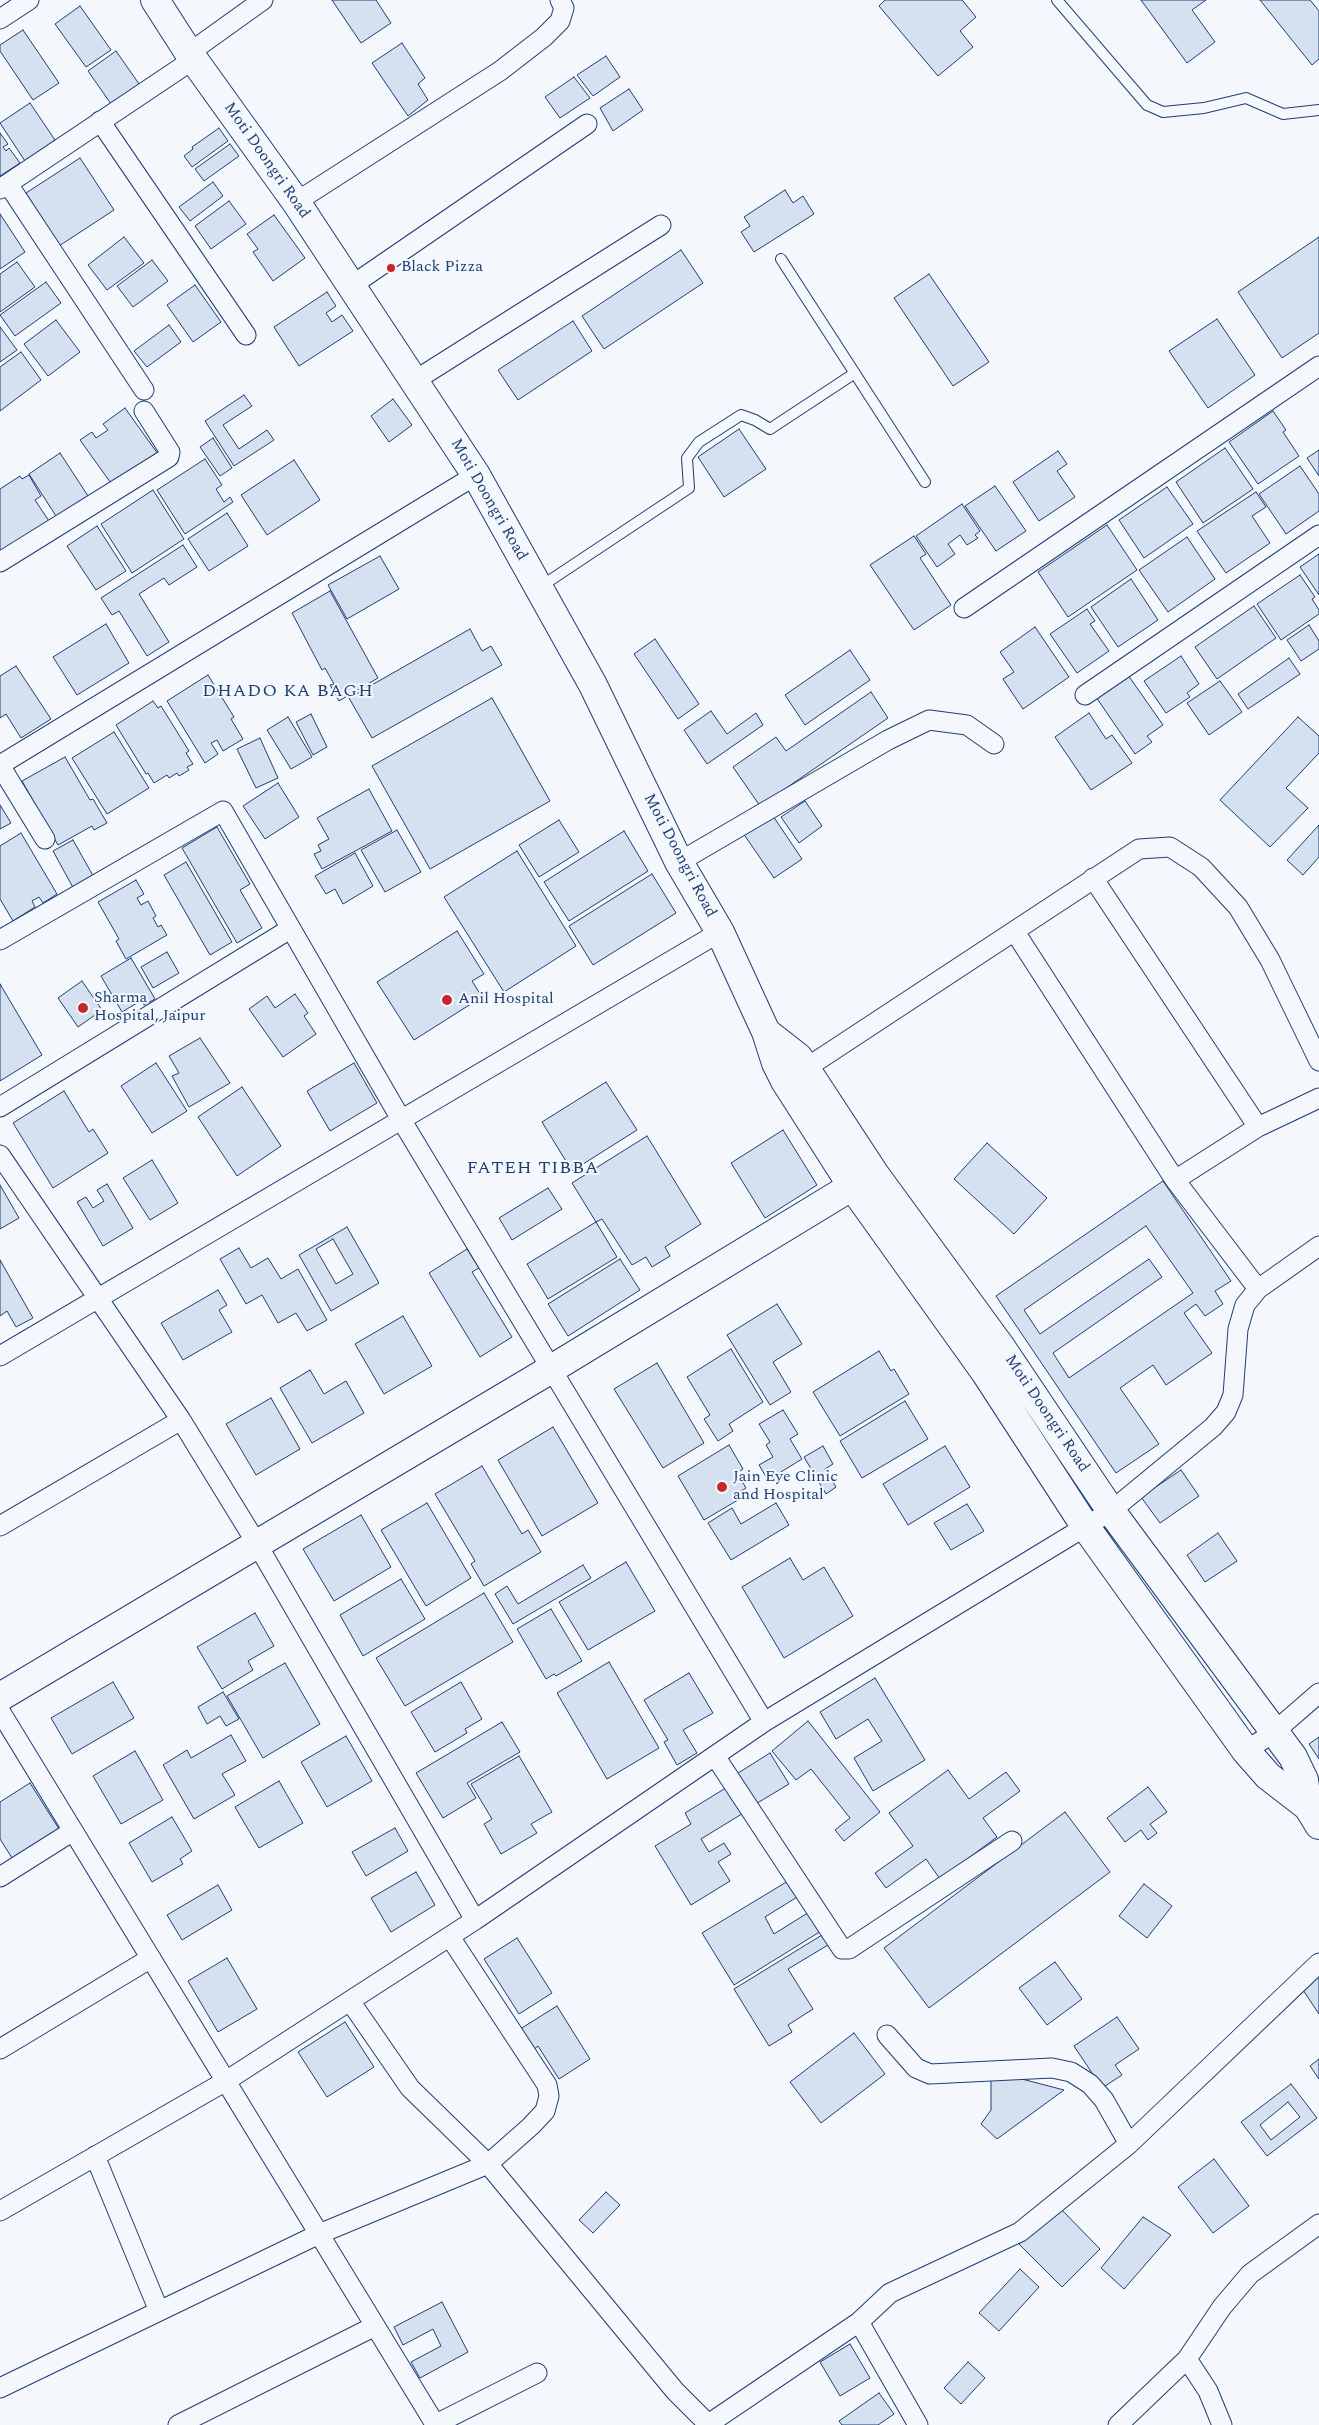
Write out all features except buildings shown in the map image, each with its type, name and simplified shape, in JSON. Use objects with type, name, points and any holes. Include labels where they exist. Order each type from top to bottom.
[{"type":"street","points":[[0,18],[29,0]]},
{"type":"street","name":"Moti Doongri Road","points":[[155,0],[191,56],[296,202],[476,474],[594,686],[679,862],[720,932],[766,1032],[788,1048],[795,1075],[1085,1526],[1246,1750],[1268,1776],[1313,1816]]},
{"type":"street","points":[[144,390],[4,186],[191,56],[263,0]]},
{"type":"street","points":[[296,202],[500,71],[544,37],[560,21],[564,8],[560,0]]},
{"type":"street","points":[[100,121],[246,335]]},
{"type":"street","points":[[351,286],[587,124]]},
{"type":"street","points":[[414,381],[660,225]]},
{"type":"street","points":[[964,608],[1319,366]]},
{"type":"street","points":[[0,562],[169,457],[170,452],[144,412]]},
{"type":"street","points":[[45,839],[0,766],[476,474]]},
{"type":"street","points":[[1085,695],[1319,535]]},
{"type":"street","points":[[679,862],[888,740],[929,720],[967,725],[994,744]]},
{"type":"street","points":[[0,940],[223,811],[402,1121],[553,1368],[764,1722]]},
{"type":"street","points":[[795,1075],[1016,932],[1093,878],[1139,849],[1170,847],[1201,867],[1238,907],[1270,960],[1319,1061]]},
{"type":"street","points":[[1093,878],[1258,1127]]},
{"type":"street","points":[[0,1107],[290,929]]},
{"type":"street","points":[[0,1356],[720,932]]},
{"type":"street","points":[[1016,932],[1175,1180],[1258,1289]]},
{"type":"street","points":[[1175,1180],[1258,1127],[1319,1098]]},
{"type":"street","points":[[0,1156],[181,1420],[257,1544],[475,1920]]},
{"type":"street","points":[[0,1696],[553,1368],[863,1180]]},
{"type":"street","name":"Moti Doongri Road","points":[[863,1180],[1018,1372],[1111,1512],[1293,1757],[1304,1780],[1313,1816]]},
{"type":"street","points":[[0,2211],[226,2081],[475,1920],[764,1722],[1111,1512],[1213,1426],[1226,1412],[1233,1395],[1238,1329],[1244,1305],[1258,1289],[1319,1246]]},
{"type":"street","points":[[995,1388],[1018,1372]]},
{"type":"street","points":[[0,1526],[181,1420]]},
{"type":"street","points":[[1246,1750],[1274,1732],[1319,1693]]},
{"type":"street","points":[[0,1711],[435,2425],[537,2374]]},
{"type":"street","points":[[715,1756],[842,1949],[849,1949],[1012,1842]]},
{"type":"street","points":[[0,1877],[73,1831]]},
{"type":"street","points":[[0,2388],[319,2234],[488,2164],[532,2126],[545,2111],[549,2096],[548,2085],[450,1936]]},
{"type":"street","points":[[0,2049],[151,1958]]},
{"type":"street","points":[[350,2001],[410,2088],[488,2164],[675,2391],[708,2425],[859,2322],[890,2293],[1020,2232],[1129,2144],[1319,1962]]},
{"type":"street","points":[[888,2035],[916,2068],[930,2074],[1052,2068],[1071,2072],[1090,2084],[1104,2100],[1129,2144]]},
{"type":"street","points":[[95,2156],[159,2311]]},
{"type":"street","points":[[1118,2425],[1187,2359],[1222,2307],[1250,2274],[1319,2224]]},
{"type":"street","points":[[859,2322],[918,2425]]},
{"type":"street","points":[[178,2425],[375,2326]]},
{"type":"street","points":[[1187,2359],[1208,2391],[1222,2425]]},
{"type":"lane","points":[[1057,0],[1147,105],[1163,112],[1204,108],[1246,98],[1283,114],[1319,110]]},
{"type":"lane","points":[[781,259],[925,482]]},
{"type":"lane","points":[[539,588],[689,488],[687,458],[699,442],[741,415],[755,420],[770,429],[855,373]]},
{"type":"place","name":"Black Pizza","points":[[391,268]]},
{"type":"place","name":"Anil Hospital","points":[[447,1000]]},
{"type":"place","name":"Sharma Hospital, Jaipur","points":[[83,1008]]},
{"type":"place","name":"Jain Eye Clinic and Hospital","points":[[722,1487]]},
{"type":"district","name":"DHADO KA BAGH","points":[[288,692]]},
{"type":"district","name":"FATEH TIBBA","points":[[533,1169]]}]
